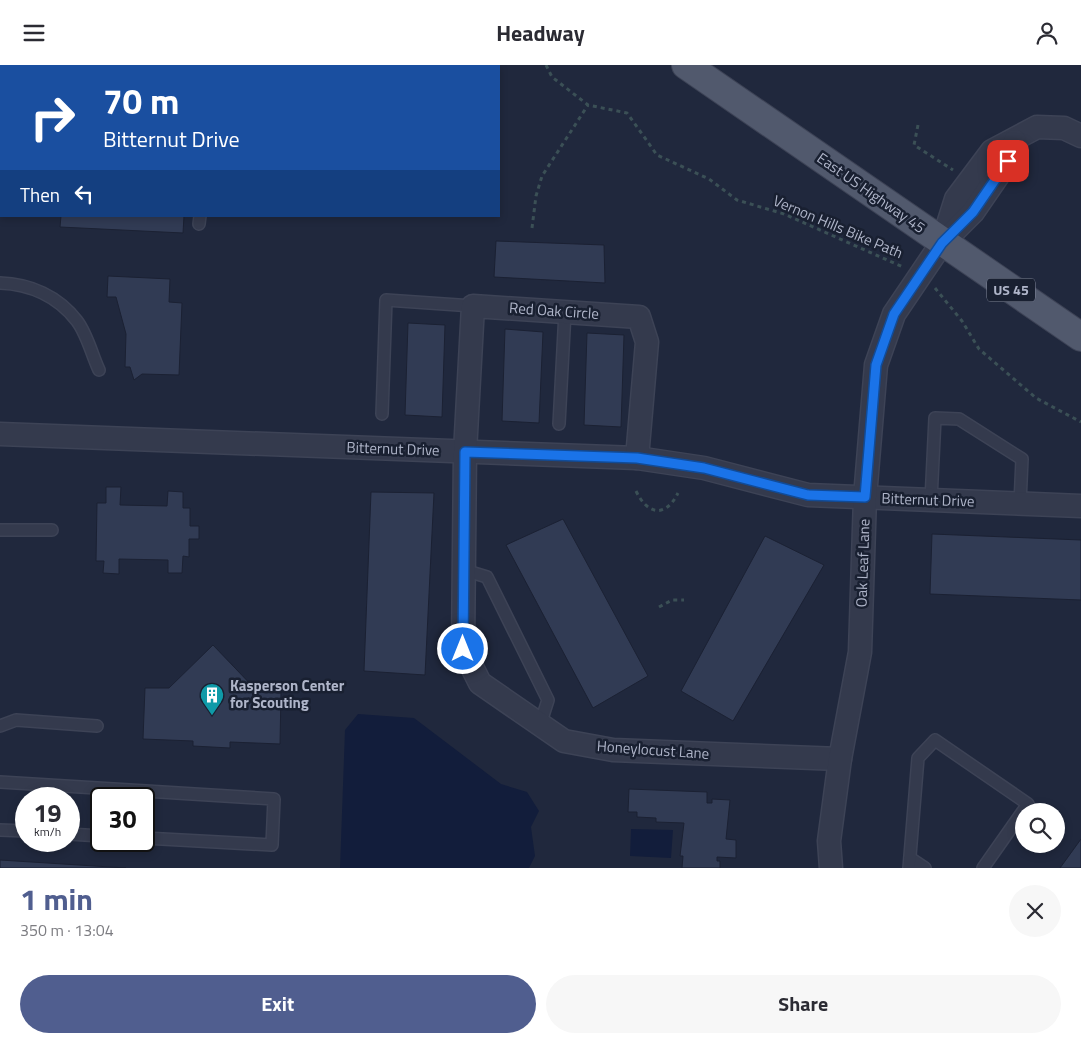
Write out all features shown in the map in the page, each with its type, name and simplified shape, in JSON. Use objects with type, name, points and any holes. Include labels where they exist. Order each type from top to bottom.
[{"type":"main road","name":"East US Highway 45","points":[[686,65],[1081,337]]},
{"type":"street","name":"Oak Leaf Lane","points":[[831,868],[829,841],[840,759],[860,652],[865,497],[876,365],[894,314],[942,243],[973,212],[1008,161],[1015,141],[1037,127],[1064,128],[1081,136]]},
{"type":"street","name":"Red Oak Circle","points":[[473,306],[640,317],[647,341],[637,458]]},
{"type":"street","points":[[465,452],[473,306]]},
{"type":"street","name":"Bitternut Drive","points":[[0,434],[637,458],[704,468],[808,495],[1081,506]]},
{"type":"street","name":"Honeylocust Lane","points":[[465,452],[463,649],[480,683],[564,741],[613,750],[840,759]]},
{"type":"lane","points":[[0,283],[47,293],[77,321],[99,371]]},
{"type":"lane","points":[[382,414],[386,300],[473,306]]},
{"type":"lane","points":[[559,424],[565,312]]},
{"type":"lane","points":[[931,500],[935,418],[959,419],[1022,459],[1020,504]]},
{"type":"lane","points":[[0,530],[52,530]]},
{"type":"lane","points":[[464,570],[487,577],[548,700],[540,725]]},
{"type":"lane","points":[[0,726],[16,720],[97,726]]},
{"type":"lane","points":[[925,868],[909,863],[918,758],[935,740],[1028,804],[983,868]]},
{"type":"lane","points":[[0,782],[90,788]]},
{"type":"lane","points":[[155,792],[274,799],[272,845],[155,839]]},
{"type":"lane","points":[[0,830],[15,831]]},
{"type":"path","name":"Vernon Hills Bike Path","points":[[546,65],[552,77],[588,105],[627,113],[657,155],[709,179],[737,200],[784,213],[920,275],[940,292],[962,321],[979,349],[1036,398],[1081,422]]},
{"type":"path","points":[[532,228],[536,196],[542,176],[588,105]]},
{"type":"path","points":[[918,125],[914,145],[957,172]]},
{"type":"path","points":[[636,491],[642,503],[654,511],[663,511],[673,504],[678,493]]},
{"type":"path","points":[[659,607],[672,601],[684,600]]},
{"type":"water","points":[[358,714],[414,718],[501,784],[527,792],[539,811],[531,827],[535,856],[529,868],[340,868],[345,730]]},
{"type":"water","points":[[631,829],[673,830],[671,858],[630,856]]},
{"type":"building","points":[[61,217],[184,217],[183,233],[60,227]]},
{"type":"building","points":[[496,241],[604,245],[605,283],[494,277]]},
{"type":"building","points":[[108,276],[170,279],[169,302],[182,303],[179,375],[142,374],[134,380],[130,367],[125,367],[126,334],[116,297],[107,297]]},
{"type":"building","points":[[408,323],[445,325],[442,417],[405,415]]},
{"type":"building","points":[[505,329],[543,332],[539,423],[502,421]]},
{"type":"building","points":[[587,333],[624,335],[621,427],[584,425]]},
{"type":"building","points":[[106,487],[121,487],[120,505],[167,506],[168,491],[183,492],[183,508],[190,508],[190,526],[199,526],[199,539],[189,539],[189,557],[183,556],[182,573],[168,573],[168,560],[119,559],[119,574],[103,573],[104,561],[96,561],[97,503],[106,503]]},
{"type":"building","points":[[371,492],[434,493],[425,675],[364,671]]},
{"type":"building","points":[[563,519],[648,676],[593,708],[506,545]]},
{"type":"building","points":[[932,534],[1081,540],[1081,600],[930,594]]},
{"type":"building","points":[[765,536],[824,565],[733,721],[681,691]]},
{"type":"building","name":"Kasperson Center for Scouting","points":[[213,645],[258,692],[281,693],[280,744],[230,742],[230,748],[193,746],[193,741],[143,739],[145,688],[169,688]]},
{"type":"building","points":[[629,789],[707,792],[707,803],[712,803],[712,799],[730,800],[726,839],[736,840],[736,858],[717,857],[717,861],[720,861],[720,868],[682,868],[683,856],[680,856],[684,823],[656,822],[656,818],[637,817],[637,812],[628,812]]},
{"type":"building","points":[[1081,839],[1081,868],[1060,868]]},
{"type":"building","points":[[0,860],[126,868],[0,868]]},
{"type":"place","name":"Kasperson Center for Scouting","points":[[212,716]]},
{"type":"route","points":[[463,649],[465,452],[637,458],[704,468],[808,495],[865,497],[876,365],[894,314],[942,243],[973,212],[1008,161]]}]
